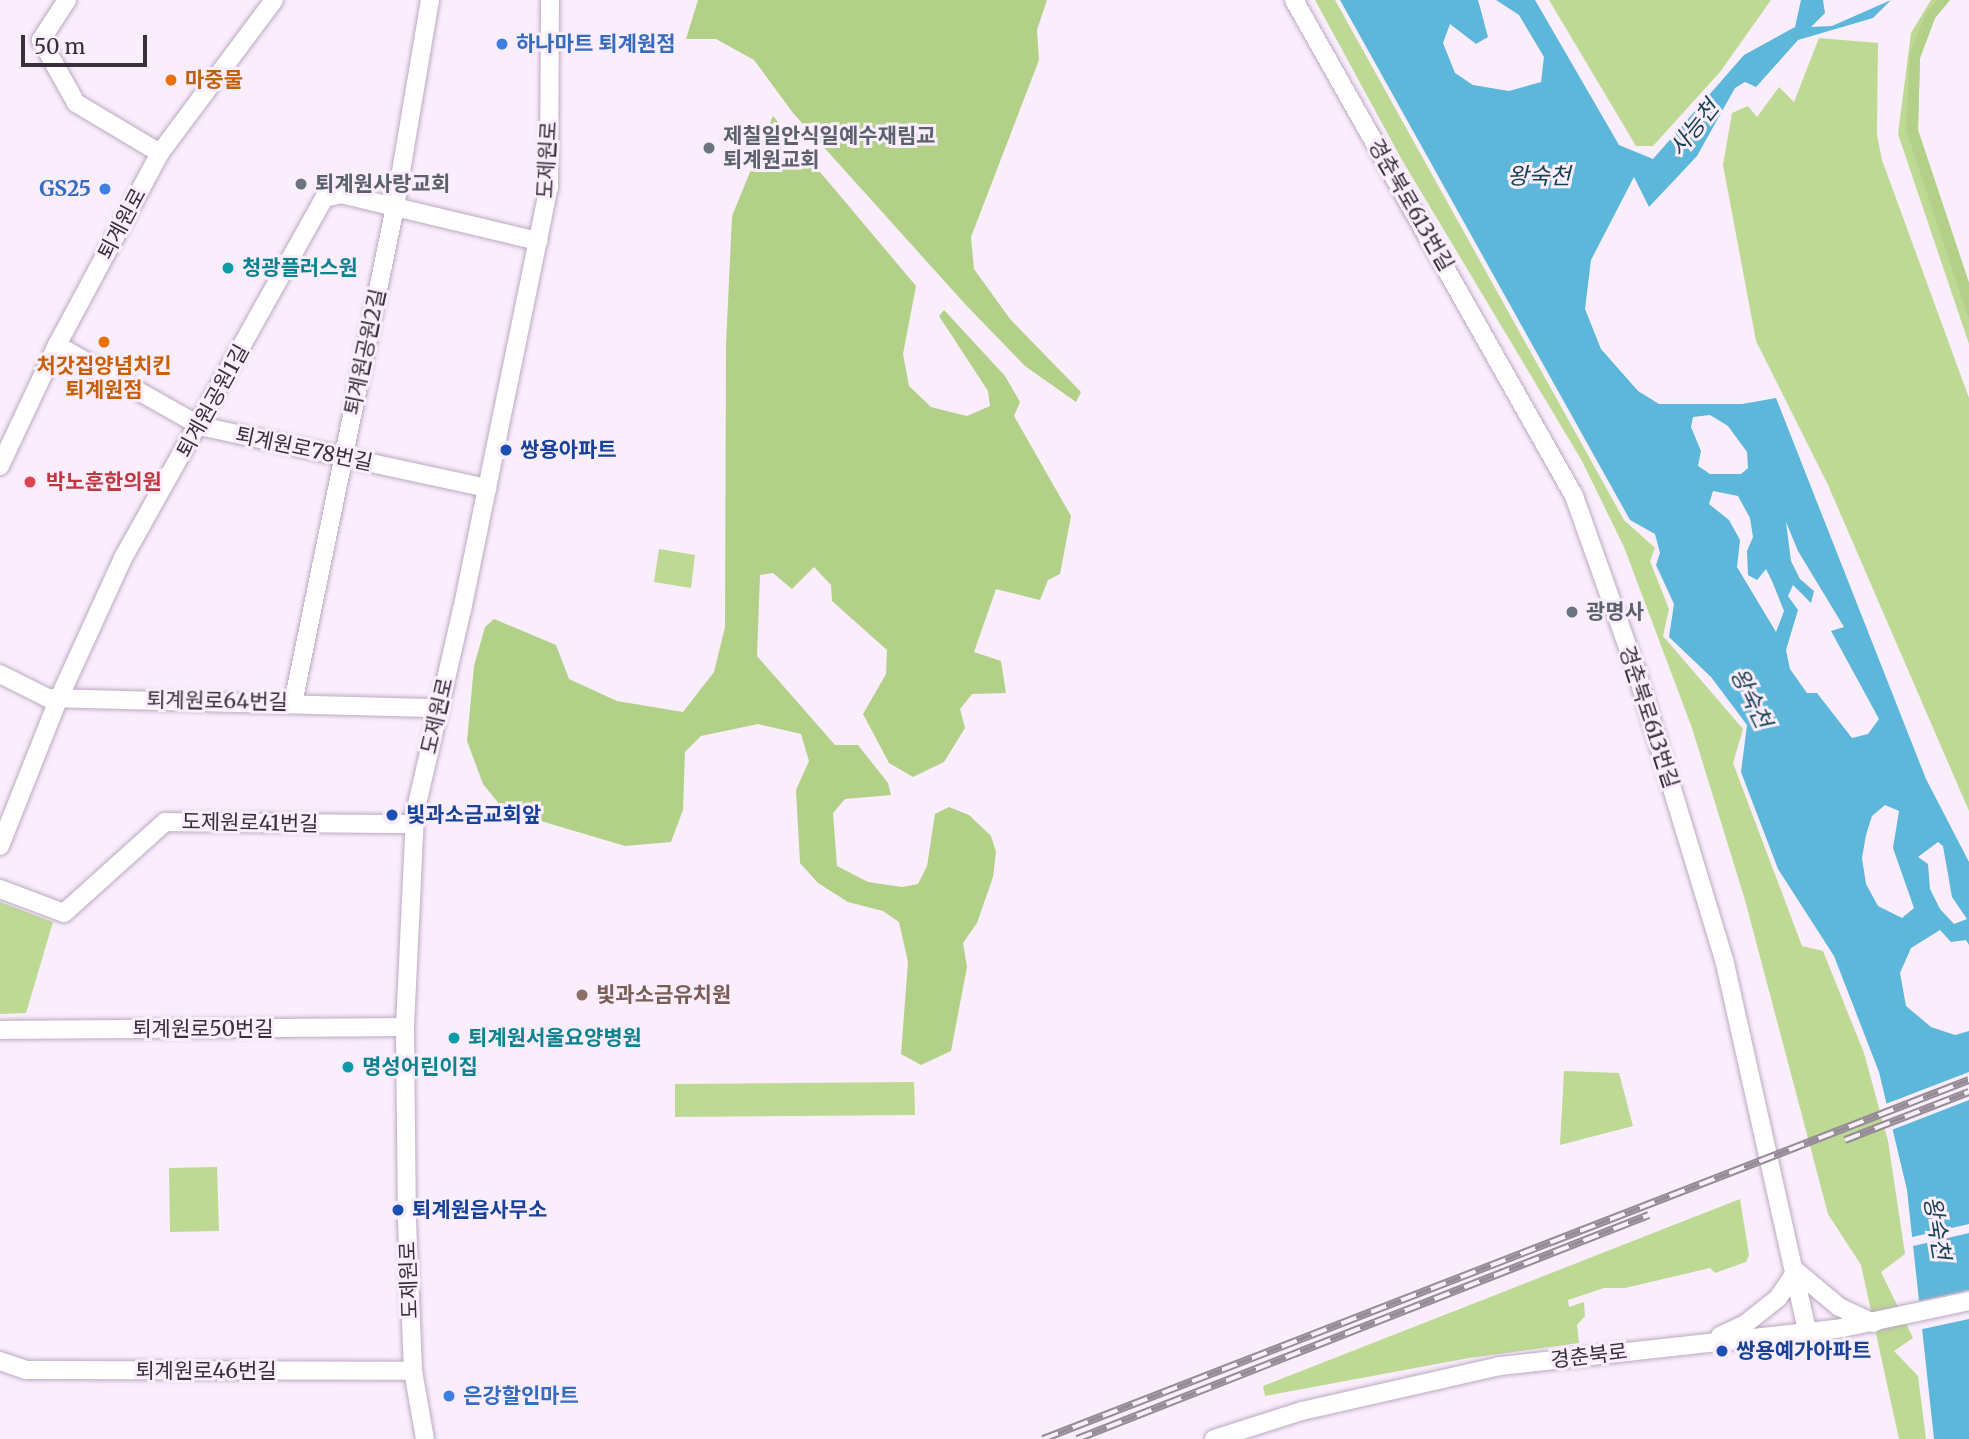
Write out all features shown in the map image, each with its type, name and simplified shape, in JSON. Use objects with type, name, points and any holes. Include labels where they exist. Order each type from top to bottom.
[{"type":"street","points":[[66,0],[41,40],[76,103],[160,153]]},
{"type":"street","name":"퇴계원로","points":[[0,466],[57,345],[160,153],[274,0]]},
{"type":"street","name":"퇴계원공원2길","points":[[293,703],[395,206],[430,0]]},
{"type":"street","name":"도제원로","points":[[425,1439],[413,1371],[405,1027],[414,824],[549,188],[550,0]]},
{"type":"street","name":"경춘북로613번길","points":[[1294,0],[1574,496],[1636,670],[1724,959],[1796,1272],[1807,1331]]},
{"type":"street","name":"퇴계원공원1길","points":[[0,846],[59,698],[123,558],[200,426],[324,198],[341,194],[538,241]]},
{"type":"street","name":"퇴계원로78번길","points":[[57,345],[200,426],[487,488]]},
{"type":"street","name":"퇴계원로64번길","points":[[0,674],[48,698],[439,709]]},
{"type":"street","name":"도제원로41번길","points":[[0,889],[64,913],[164,822],[414,824]]},
{"type":"street","name":"퇴계원로50번길","points":[[0,1030],[405,1027]]},
{"type":"street","points":[[1707,1343],[1744,1325],[1778,1298],[1796,1272],[1823,1295],[1874,1323]]},
{"type":"street","name":"경춘북로","points":[[1214,1439],[1302,1410],[1500,1366],[1842,1328],[1969,1301]]},
{"type":"street","name":"퇴계원로46번길","points":[[0,1361],[26,1370],[413,1371]]},
{"type":"green space","points":[[698,0],[1047,0],[1037,30],[1039,60],[971,237],[974,269],[1010,319],[1081,392],[1076,402],[1025,366],[965,304],[793,113],[754,60],[716,39],[686,39]]},
{"type":"green space","points":[[1315,0],[1335,0],[1624,520],[1655,548],[1650,561],[1669,609],[1663,636],[1743,729],[1733,763],[1802,946],[1823,951],[1864,1053],[1888,1141],[1905,1254],[1881,1272],[1913,1338],[1894,1351],[1918,1376],[1926,1439],[1899,1439],[1861,1265],[1828,1214],[1745,900],[1692,728],[1624,547],[1582,461],[1402,160]]},
{"type":"green space","points":[[1549,0],[1771,0],[1720,72],[1653,146],[1636,146]]},
{"type":"green space","points":[[1931,0],[1950,0],[1935,18],[1920,58],[1918,130],[1969,283],[1969,344],[1898,134],[1911,33]]},
{"type":"green space","points":[[1937,0],[1950,0],[1935,18],[1920,58],[1918,130],[1969,283],[1969,319],[1906,130],[1910,53],[1926,13]]},
{"type":"green space","points":[[1819,38],[1878,43],[1877,135],[1882,160],[1969,398],[1969,811],[1828,485],[1756,341],[1723,165],[1732,113],[1748,106],[1757,117],[1779,87],[1794,102]]},
{"type":"green space","points":[[773,116],[916,286],[903,354],[909,386],[931,407],[967,416],[990,406],[988,391],[939,316],[944,310],[1005,376],[1020,402],[1014,416],[1071,516],[1060,574],[1048,580],[1040,600],[996,589],[974,652],[1001,661],[1006,693],[972,694],[960,709],[965,728],[944,762],[913,777],[889,763],[863,714],[886,674],[887,650],[832,601],[831,585],[814,567],[792,589],[773,573],[760,575],[757,656],[835,745],[858,745],[888,783],[891,795],[845,799],[833,813],[837,866],[868,882],[902,887],[918,884],[927,866],[935,814],[949,807],[969,815],[991,836],[996,852],[993,877],[977,923],[963,943],[967,967],[951,1051],[921,1065],[901,1054],[908,962],[899,922],[883,911],[848,902],[818,883],[800,863],[796,790],[809,761],[801,734],[758,724],[701,736],[685,752],[683,810],[671,842],[625,846],[504,810],[483,784],[467,741],[474,666],[485,627],[494,619],[556,645],[569,679],[617,701],[683,712],[714,672],[725,627],[726,345],[732,216]]},
{"type":"green space","points":[[659,549],[695,555],[691,588],[654,582]]},
{"type":"green space","points":[[0,902],[53,922],[26,1013],[0,1014]]},
{"type":"green space","points":[[1564,1071],[1619,1073],[1633,1126],[1560,1145]]},
{"type":"green space","points":[[914,1082],[915,1115],[675,1117],[675,1084]]},
{"type":"green space","points":[[217,1167],[219,1231],[170,1232],[169,1168]]},
{"type":"green space","points":[[1740,1199],[1749,1255],[1746,1262],[1715,1273],[1710,1268],[1625,1288],[1604,1288],[1568,1300],[1569,1307],[1584,1302],[1585,1316],[1577,1325],[1579,1343],[1469,1358],[1265,1396],[1263,1386]]},
{"type":"water","name":"왕숙천","points":[[1340,0],[1478,0],[1488,37],[1476,44],[1450,24],[1443,43],[1455,73],[1473,85],[1509,91],[1541,82],[1544,57],[1519,15],[1496,0],[1535,0],[1619,145],[1653,159],[1744,55],[1795,27],[1801,0],[1823,0],[1825,13],[1811,27],[1832,26],[1891,0],[1873,18],[1798,40],[1756,87],[1745,82],[1735,88],[1697,156],[1649,207],[1634,177],[1591,260],[1585,309],[1601,349],[1638,391],[1659,404],[1742,404],[1776,398],[1926,779],[1969,862],[1969,945],[1966,940],[1951,942],[1940,930],[1911,948],[1900,973],[1906,1006],[1931,1027],[1955,1035],[1969,1031],[1969,1439],[1934,1439],[1907,1190],[1879,1072],[1834,956],[1778,869],[1741,772],[1747,725],[1711,677],[1669,637],[1674,604],[1656,565],[1660,553],[1655,534],[1630,520]],"holes":[[[1710,415],[1728,426],[1747,452],[1748,468],[1741,474],[1710,474],[1698,466],[1701,451],[1691,427],[1693,417]],[[1713,491],[1738,496],[1750,518],[1753,537],[1747,551],[1748,575],[1757,580],[1766,569],[1772,581],[1784,611],[1776,632],[1737,567],[1740,540],[1729,520],[1709,504]],[[1786,522],[1798,551],[1844,627],[1831,631],[1879,719],[1868,734],[1852,738],[1817,693],[1807,693],[1790,669],[1786,650],[1798,610],[1788,596],[1793,585],[1811,603],[1814,591],[1800,579],[1791,561]],[[1885,805],[1899,811],[1893,848],[1914,908],[1902,918],[1878,906],[1866,884],[1862,858],[1872,816]],[[1938,842],[1943,846],[1952,897],[1967,919],[1954,924],[1940,909],[1930,889],[1928,864],[1918,857]]]},
{"type":"pier","points":[[1969,1072],[1969,1100],[1889,1131],[1883,1105]]},
{"type":"pier","points":[[1969,1224],[1969,1233],[1909,1247],[1908,1238]]},
{"type":"pier","points":[[1969,1290],[1969,1319],[1918,1330],[1915,1302]]},
{"type":"railway","points":[[1043,1439],[1969,1080]]},
{"type":"railway","points":[[1845,1140],[1969,1092]]},
{"type":"railway","points":[[1077,1439],[1649,1215]]},
{"type":"place","name":"하나마트 퇴계원점","points":[[502,44]]},
{"type":"place","name":"마중물","points":[[171,80]]},
{"type":"place","name":"제칠일안식일예수재림교 퇴계원교회","points":[[709,148]]},
{"type":"place","name":"퇴계원사랑교회","points":[[301,184]]},
{"type":"place","name":"GS25","points":[[105,189]]},
{"type":"place","name":"청광플러스원","points":[[228,268]]},
{"type":"place","name":"처갓집양념치킨 퇴계원점","points":[[104,342]]},
{"type":"place","name":"쌍용아파트","points":[[506,450]]},
{"type":"place","name":"박노훈한의원","points":[[30,482]]},
{"type":"place","name":"광명사","points":[[1572,612]]},
{"type":"place","name":"빛과소금교회앞","points":[[392,815]]},
{"type":"place","name":"빛과소금유치원","points":[[582,995]]},
{"type":"place","name":"퇴계원서울요양병원","points":[[454,1038]]},
{"type":"place","name":"명성어린이집","points":[[348,1067]]},
{"type":"place","name":"퇴계원읍사무소","points":[[398,1210]]},
{"type":"place","name":"쌍용예가아파트","points":[[1722,1351]]},
{"type":"place","name":"은강할인마트","points":[[449,1396]]},
{"type":"water label","name":"사능천","points":[[1694,128]]}]
